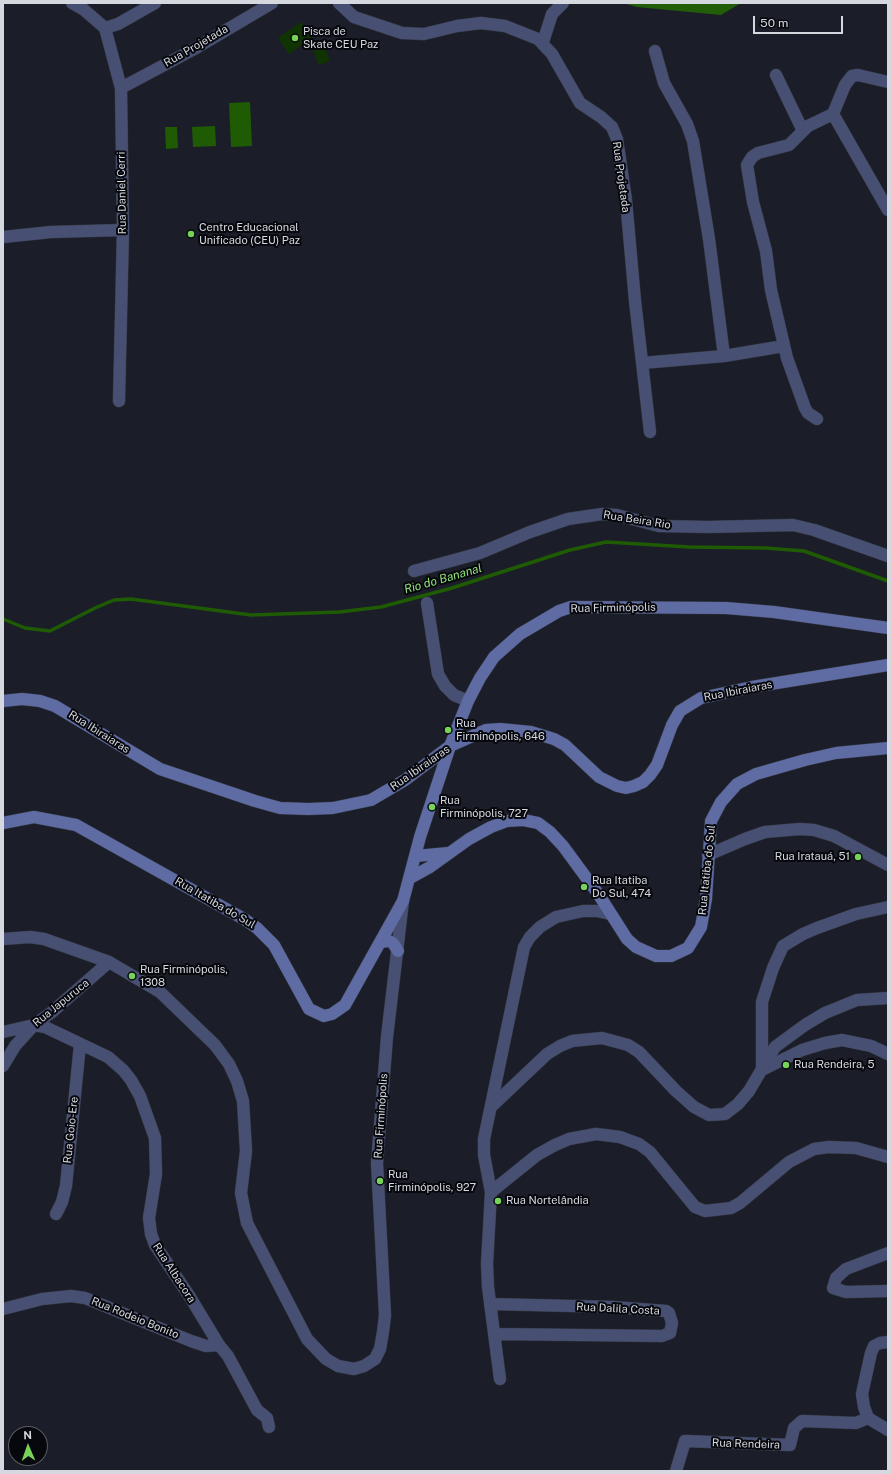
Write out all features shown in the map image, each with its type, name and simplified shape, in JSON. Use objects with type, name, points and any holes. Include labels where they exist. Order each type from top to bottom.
[{"type":"main road","name":"Rua Firminópolis","points":[[403,901],[420,837],[450,746],[468,701],[480,678],[494,657],[507,644],[544,619],[559,611],[571,607],[726,608],[774,612],[888,628]]},
{"type":"main road","name":"Rua Ibiraiaras","points":[[3,701],[22,699],[40,701],[58,707],[160,769],[206,786],[280,808],[299,810],[332,808],[371,800],[405,780],[450,746],[486,730],[517,729],[554,739],[565,745],[599,777],[617,786],[626,788],[643,782],[650,776],[672,725],[680,711],[701,698],[752,687],[888,665]]},
{"type":"main road","name":"Rua Itatiba do Sul","points":[[410,878],[430,868],[450,853],[491,827],[507,821],[522,820],[538,823],[550,832],[563,846],[599,895],[627,939],[636,947],[652,954],[667,957],[676,955],[688,948],[700,927],[704,914],[708,883],[708,855],[711,821],[721,802],[737,784],[756,774],[805,760],[849,751],[888,748]]},
{"type":"main road","name":"Rua Itatiba do Sul","points":[[3,823],[34,817],[76,825],[244,919],[264,934],[274,945],[310,1009],[320,1014],[332,1014],[345,1005],[403,901]]},
{"type":"main road","name":"Rua Itatiba do Sul","points":[[416,856],[450,853]]},
{"type":"main road","points":[[380,942],[384,940],[393,943],[398,951]]},
{"type":"street","points":[[72,3],[83,9],[105,28],[118,24],[155,3]]},
{"type":"street","name":"Rua Projetada","points":[[121,88],[196,48],[272,3]]},
{"type":"street","points":[[339,3],[354,17],[402,33],[424,34],[469,24],[496,24],[516,29],[543,42],[552,14],[556,8],[563,3]]},
{"type":"street","name":"Rua Daniel Cerri","points":[[105,28],[121,88],[123,230],[120,401]]},
{"type":"street","name":"Rua Projetada","points":[[543,42],[558,64],[580,103],[608,122],[617,139],[626,200],[629,250],[650,432]]},
{"type":"street","points":[[655,51],[664,82],[687,124],[693,141],[709,239],[724,356]]},
{"type":"street","points":[[776,75],[803,131]]},
{"type":"street","points":[[816,419],[808,413],[805,408],[784,346],[771,290],[766,251],[753,202],[747,165],[752,157],[758,153],[789,144],[808,126],[833,114],[847,80],[852,76],[858,75],[888,82]]},
{"type":"street","points":[[833,114],[888,210]]},
{"type":"street","points":[[3,237],[45,233],[123,230]]},
{"type":"street","points":[[642,363],[724,356],[784,346]]},
{"type":"street","name":"Rua Beira Rio","points":[[414,571],[480,553],[524,534],[562,521],[580,516],[597,514],[617,515],[659,526],[708,527],[793,525],[814,530],[888,556]]},
{"type":"street","points":[[427,603],[438,674],[445,686],[454,695],[468,701]]},
{"type":"street","points":[[708,855],[764,832],[800,829],[814,830],[834,836],[888,865]]},
{"type":"street","name":"Rua Firminópolis","points":[[3,939],[30,937],[44,939],[109,962],[160,992],[215,1045],[229,1064],[238,1085],[244,1113],[246,1151],[241,1193],[247,1224],[307,1339],[326,1359],[338,1366],[354,1369],[364,1366],[375,1359],[380,1349],[383,1332],[384,1315],[377,1197],[377,1163],[387,1037],[403,901]]},
{"type":"street","points":[[762,1069],[762,1002],[773,968],[783,946],[803,934],[817,928],[856,914],[888,907]]},
{"type":"street","points":[[500,1379],[490,1304],[487,1264],[491,1192],[484,1155],[484,1139],[524,947],[530,937],[540,927],[556,917],[583,911],[598,911],[610,914]]},
{"type":"street","name":"Rua Japuruca","points":[[3,1066],[16,1046],[34,1025],[52,1012],[109,962]]},
{"type":"street","points":[[491,1107],[547,1054],[560,1046],[586,1039],[602,1038],[628,1045],[649,1060],[685,1100],[710,1115],[725,1114],[738,1104],[775,1047],[805,1025],[824,1013],[857,1000],[888,998]]},
{"type":"street","points":[[3,1032],[34,1025]]},
{"type":"street","name":"Rua Albacora","points":[[34,1025],[44,1027],[108,1057],[123,1070],[140,1096],[155,1138],[156,1174],[150,1218],[151,1234],[155,1245],[190,1297],[219,1345],[228,1356],[257,1410],[267,1418],[270,1427]]},
{"type":"street","points":[[762,1069],[802,1050],[825,1043],[842,1040],[855,1041],[871,1046],[888,1054]]},
{"type":"street","name":"Rua Goio-Ere","points":[[56,1214],[62,1202],[66,1186],[80,1044]]},
{"type":"street","points":[[491,1192],[537,1155],[549,1148],[569,1139],[596,1134],[620,1136],[639,1144],[650,1152],[695,1207],[706,1211],[731,1208],[740,1204],[789,1162],[814,1149],[829,1147],[856,1148],[888,1157]]},
{"type":"street","points":[[888,1253],[846,1269],[836,1278],[833,1288],[846,1292],[888,1291]]},
{"type":"street","name":"Rua Rodeio Bonito","points":[[3,1309],[42,1299],[71,1296],[85,1298],[191,1341],[206,1346],[219,1345]]},
{"type":"street","name":"Rua Dalila Costa","points":[[490,1304],[666,1311],[669,1313],[672,1323],[670,1333],[662,1336],[495,1334]]},
{"type":"street","points":[[888,1342],[880,1343],[874,1346],[870,1353],[862,1394],[864,1407],[868,1418],[888,1430]]},
{"type":"street","name":"Rua Rendeira","points":[[676,1471],[685,1441],[790,1445],[794,1428],[802,1421],[856,1423],[868,1418]]},
{"type":"shaded area","points":[[623,3],[741,3],[721,15],[637,7]]},
{"type":"shaded area","name":"Pisca de Skate CEU Paz","points":[[301,22],[312,37],[289,54],[278,38]]},
{"type":"shaded area","points":[[324,45],[330,61],[319,65],[313,50]]},
{"type":"shaded area","points":[[250,102],[252,146],[231,147],[229,103]]},
{"type":"shaded area","points":[[215,126],[216,146],[193,147],[192,127]]},
{"type":"shaded area","points":[[165,127],[177,127],[178,148],[166,149]]},
{"type":"waterway","name":"Rio do Bananal","points":[[3,619],[25,628],[50,631],[114,600],[131,599],[251,615],[339,612],[381,607],[452,588],[570,550],[606,542],[689,547],[766,548],[804,551],[888,581]]},
{"type":"place","name":"Pisca de Skate CEU Paz","points":[[295,38]]},
{"type":"place","name":"Centro Educacional Unificado (CEU) Paz","points":[[191,234]]},
{"type":"place","name":"Rua Firminópolis, 646","points":[[448,730]]},
{"type":"place","name":"Rua Firminópolis, 727","points":[[432,807]]},
{"type":"place","name":"Rua Iratauá, 51","points":[[858,857]]},
{"type":"place","name":"Rua Itatiba Do Sul, 474","points":[[584,887]]},
{"type":"place","name":"Rua Firminópolis, 1308","points":[[132,976]]},
{"type":"place","name":"Rua Rendeira, 5","points":[[786,1065]]},
{"type":"place","name":"Rua Firminópolis, 927","points":[[380,1181]]},
{"type":"place","name":"Rua Nortelândia","points":[[498,1201]]}]
